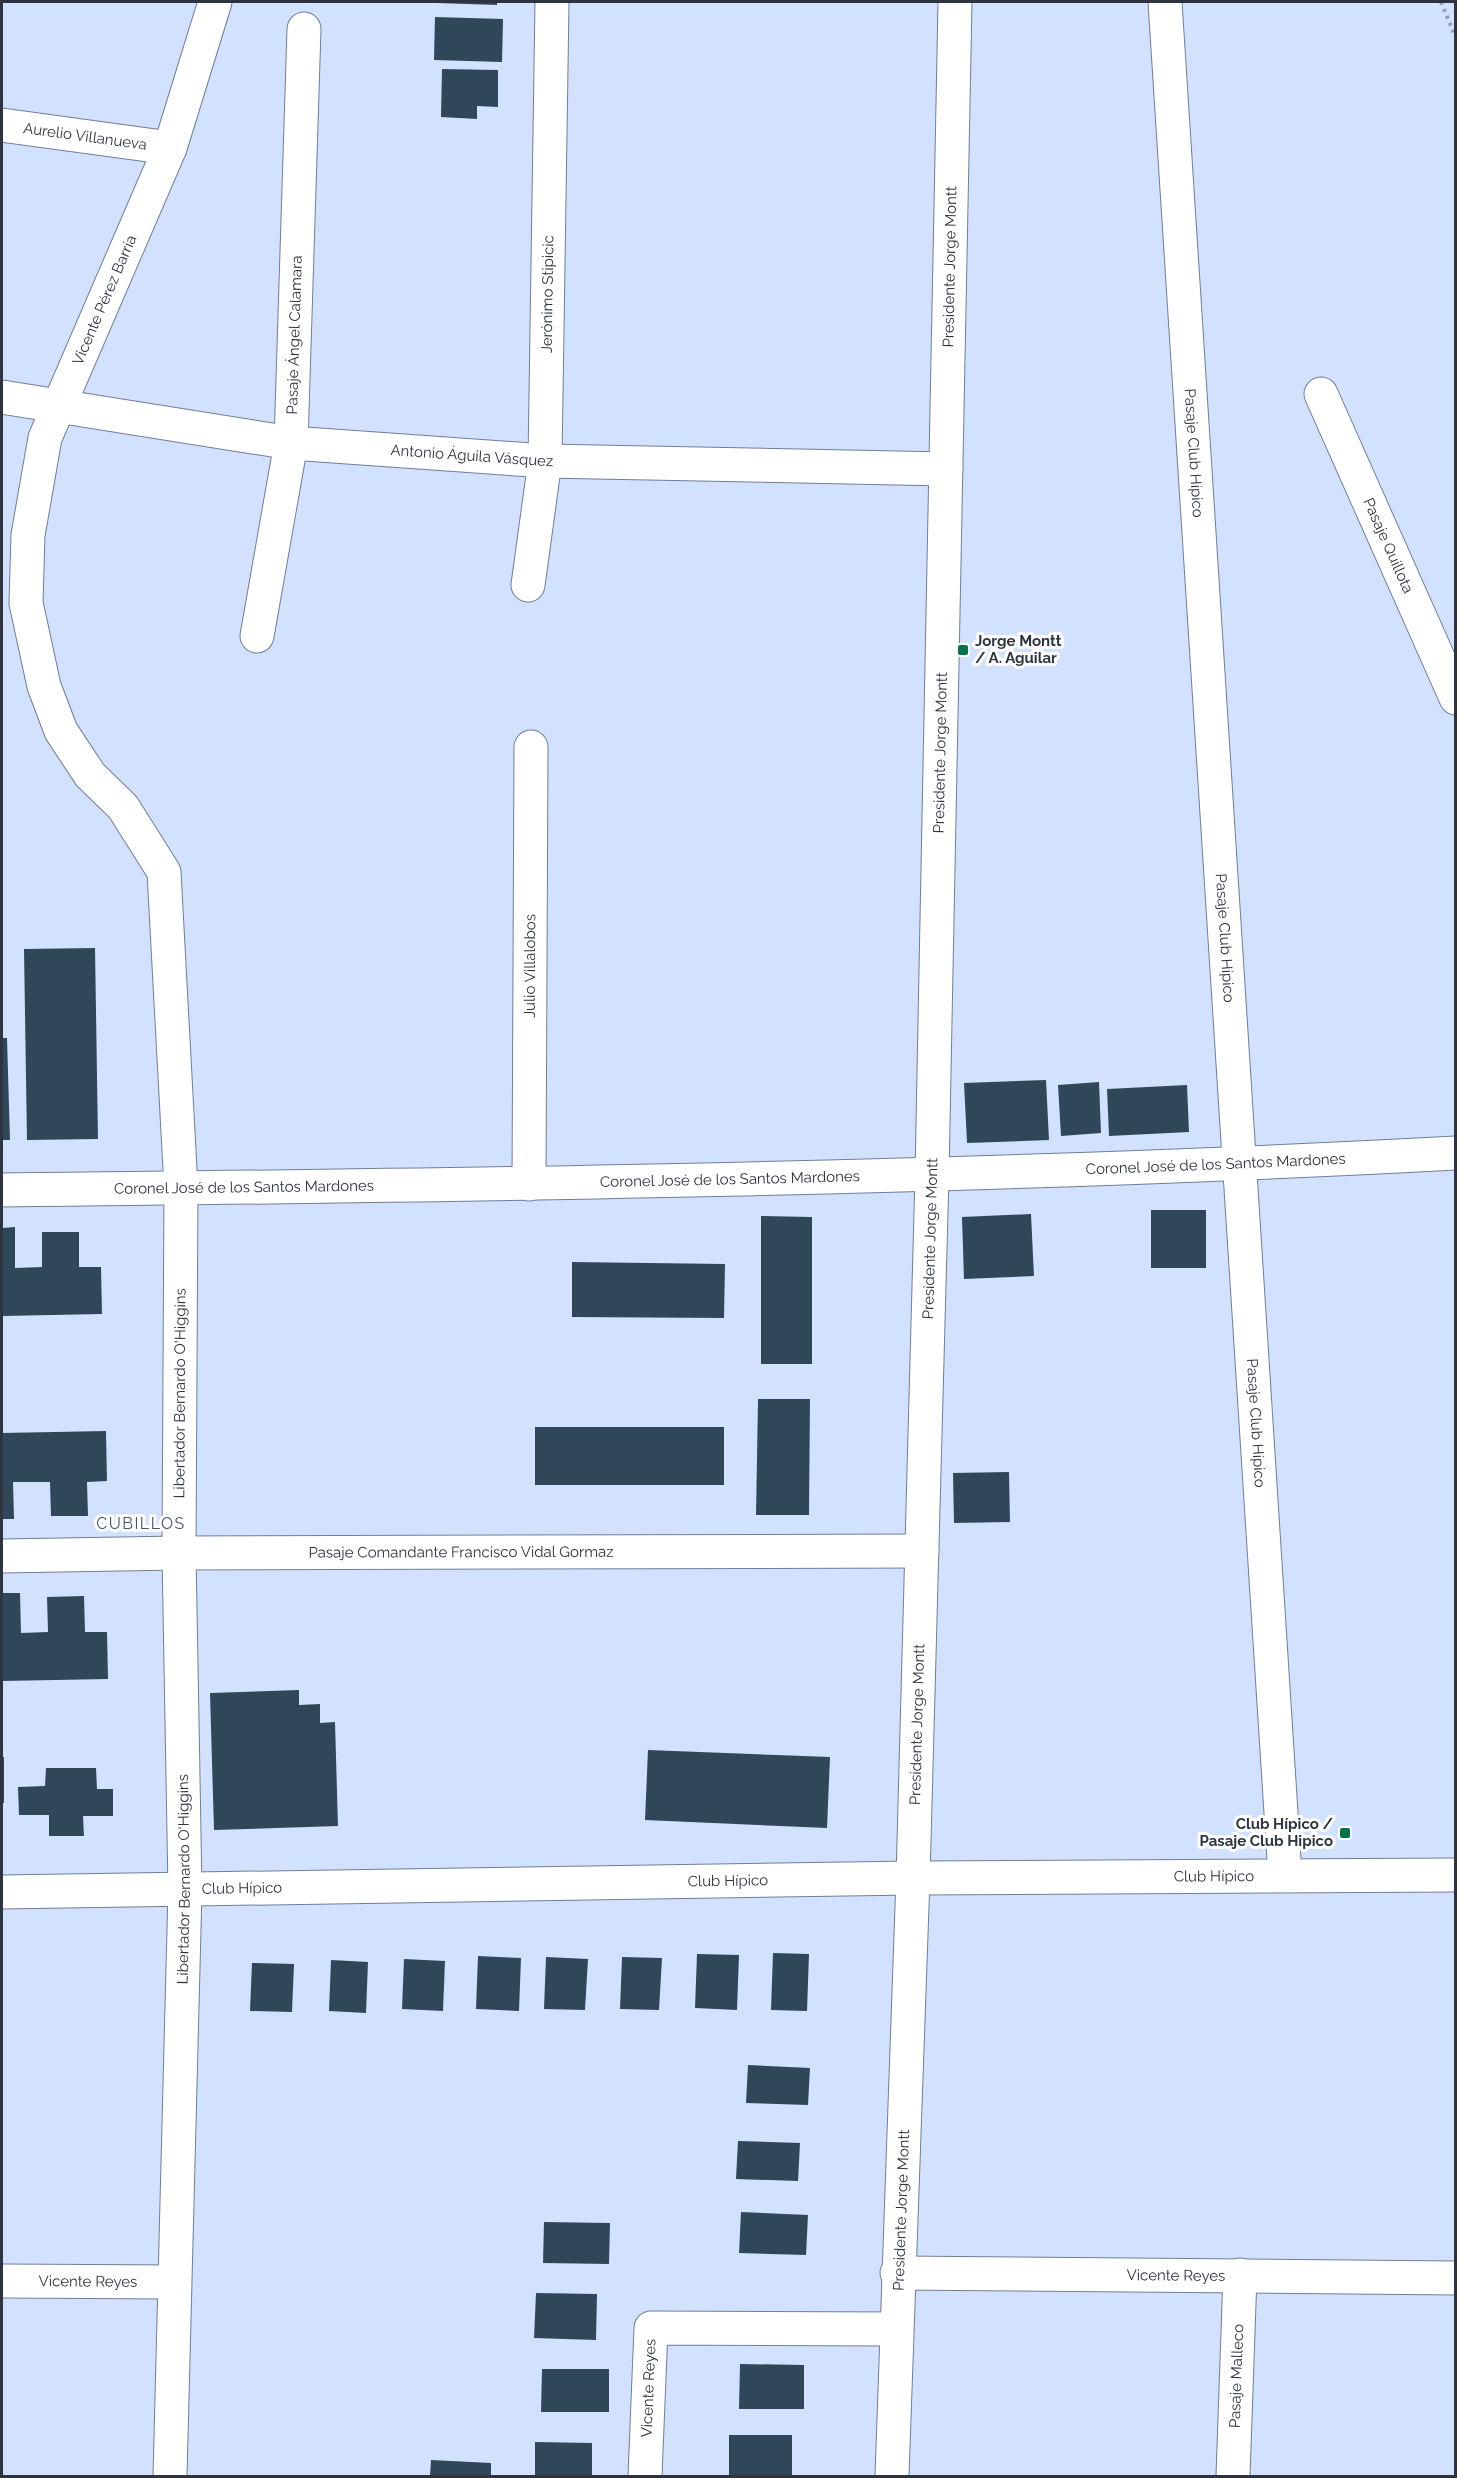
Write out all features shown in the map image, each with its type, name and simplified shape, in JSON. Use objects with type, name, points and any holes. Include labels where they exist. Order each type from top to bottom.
[{"type":"street","name":"Vicente Pérez Barría","points":[[14,604],[45,438],[170,148],[215,2]]},
{"type":"street","name":"Jerónimo Stipicic","points":[[528,585],[545,461],[552,2]]},
{"type":"street","name":"Presidente Jorge Montt","points":[[892,2476],[897,2273],[913,1878],[932,1175],[955,2]]},
{"type":"street","name":"Pasaje Club Hípico","points":[[1165,2],[1285,1875]]},
{"type":"street","name":"Pasaje Ángel Calamara","points":[[257,636],[291,443],[304,29]]},
{"type":"street","name":"Aurelio Villanueva","points":[[2,125],[170,148]]},
{"type":"street","name":"Pasaje Quillota","points":[[1321,394],[1455,698]]},
{"type":"street","name":"Antonio Águila Vásquez","points":[[2,397],[291,443],[545,461],[946,469]]},
{"type":"street","name":"Libertador Bernardo O'Higgins","points":[[14,604],[61,731],[90,774],[123,807],[164,872],[182,1188],[179,1553],[185,1890],[173,2282],[170,2476]]},
{"type":"street","name":"Julio Villalobos","points":[[529,1184],[531,747]]},
{"type":"street","name":"Coronel José de los Santos Mardones","points":[[2,1190],[529,1184],[932,1175],[1239,1165],[1455,1153]]},
{"type":"street","name":"Pasaje Comandante Francisco Vidal Gormaz","points":[[2,1556],[179,1553],[922,1551]]},
{"type":"street","name":"Club Hípico","points":[[2,1892],[913,1878],[1455,1875]]},
{"type":"street","name":"Vicente Reyes","points":[[897,2273],[1455,2278]]},
{"type":"street","name":"Pasaje Malleco","points":[[1233,2476],[1240,2275]]},
{"type":"street","name":"Vicente Reyes","points":[[2,2281],[173,2282]]},
{"type":"street","name":"Vicente Reyes","points":[[645,2476],[651,2328],[896,2329]]},
{"type":"path","points":[[1441,2],[1455,39]]},
{"type":"building","points":[[497,2],[497,5],[437,3]]},
{"type":"building","points":[[435,17],[503,19],[502,62],[434,60]]},
{"type":"building","points":[[442,69],[498,70],[498,107],[477,106],[477,119],[441,117]]},
{"type":"building","points":[[95,948],[98,1139],[27,1140],[24,949]]},
{"type":"building","points":[[2,1038],[7,1038],[10,1140],[2,1140]]},
{"type":"building","points":[[1046,1080],[1049,1140],[967,1143],[964,1083]]},
{"type":"building","points":[[1099,1082],[1101,1133],[1061,1136],[1058,1085]]},
{"type":"building","points":[[1187,1085],[1189,1132],[1109,1136],[1107,1089]]},
{"type":"building","points":[[1151,1210],[1206,1210],[1206,1268],[1151,1268]]},
{"type":"building","points":[[1031,1214],[1034,1276],[964,1279],[962,1217]]},
{"type":"building","points":[[761,1216],[812,1217],[812,1364],[761,1364]]},
{"type":"building","points":[[15,1227],[15,1268],[42,1267],[42,1232],[79,1232],[79,1267],[101,1267],[102,1314],[2,1316],[2,1228]]},
{"type":"building","points":[[572,1262],[725,1264],[724,1318],[572,1317]]},
{"type":"building","points":[[758,1399],[810,1399],[809,1515],[756,1515]]},
{"type":"building","points":[[535,1427],[724,1427],[724,1485],[535,1485]]},
{"type":"building","points":[[106,1431],[107,1481],[87,1482],[88,1516],[51,1516],[50,1482],[13,1482],[14,1519],[2,1519],[2,1433]]},
{"type":"building","points":[[1009,1472],[1010,1522],[954,1523],[953,1473]]},
{"type":"building","points":[[2,1593],[20,1593],[21,1633],[48,1632],[47,1597],[84,1596],[85,1632],[107,1632],[108,1679],[2,1681]]},
{"type":"building","points":[[299,1690],[299,1705],[320,1704],[320,1723],[335,1722],[338,1826],[214,1830],[210,1693]]},
{"type":"building","points":[[648,1750],[830,1757],[827,1828],[645,1820]]},
{"type":"building","points":[[2,1757],[4,1757],[4,1803],[2,1803]]},
{"type":"building","points":[[46,1768],[96,1768],[97,1789],[113,1789],[113,1816],[83,1816],[84,1836],[49,1836],[49,1815],[19,1815],[18,1787],[45,1786]]},
{"type":"building","points":[[773,1953],[809,1954],[807,2011],[771,2010]]},
{"type":"building","points":[[697,1954],[739,1955],[737,2010],[695,2008]]},
{"type":"building","points":[[478,1956],[521,1958],[519,2011],[476,2009]]},
{"type":"building","points":[[546,1957],[588,1959],[585,2010],[544,2009]]},
{"type":"building","points":[[622,1957],[662,1958],[659,2010],[620,2009]]},
{"type":"building","points":[[404,1959],[445,1961],[443,2011],[402,2009]]},
{"type":"building","points":[[331,1960],[368,1962],[366,2013],[329,2011]]},
{"type":"building","points":[[252,1963],[294,1964],[292,2012],[250,2011]]},
{"type":"building","points":[[748,2065],[810,2068],[808,2105],[746,2103]]},
{"type":"building","points":[[738,2141],[800,2143],[798,2181],[736,2179]]},
{"type":"building","points":[[741,2212],[808,2215],[806,2255],[739,2253]]},
{"type":"building","points":[[544,2222],[610,2223],[609,2264],[543,2263]]},
{"type":"building","points":[[536,2293],[597,2294],[596,2340],[534,2338]]},
{"type":"building","points":[[740,2364],[804,2365],[804,2409],[739,2409]]},
{"type":"building","points":[[542,2369],[609,2369],[609,2412],[541,2412]]},
{"type":"building","points":[[729,2435],[792,2435],[792,2476],[729,2476]]},
{"type":"building","points":[[535,2442],[592,2443],[592,2476],[535,2476]]},
{"type":"building","points":[[431,2460],[491,2463],[491,2476],[430,2476]]},
{"type":"place","name":"Jorge Montt / A. Aguilar","points":[[963,650]]},
{"type":"place","name":"Club Hípico / Pasaje Club Hipico","points":[[1345,1833]]},
{"type":"district","name":"CUBILLOS","points":[[141,1523]]}]
